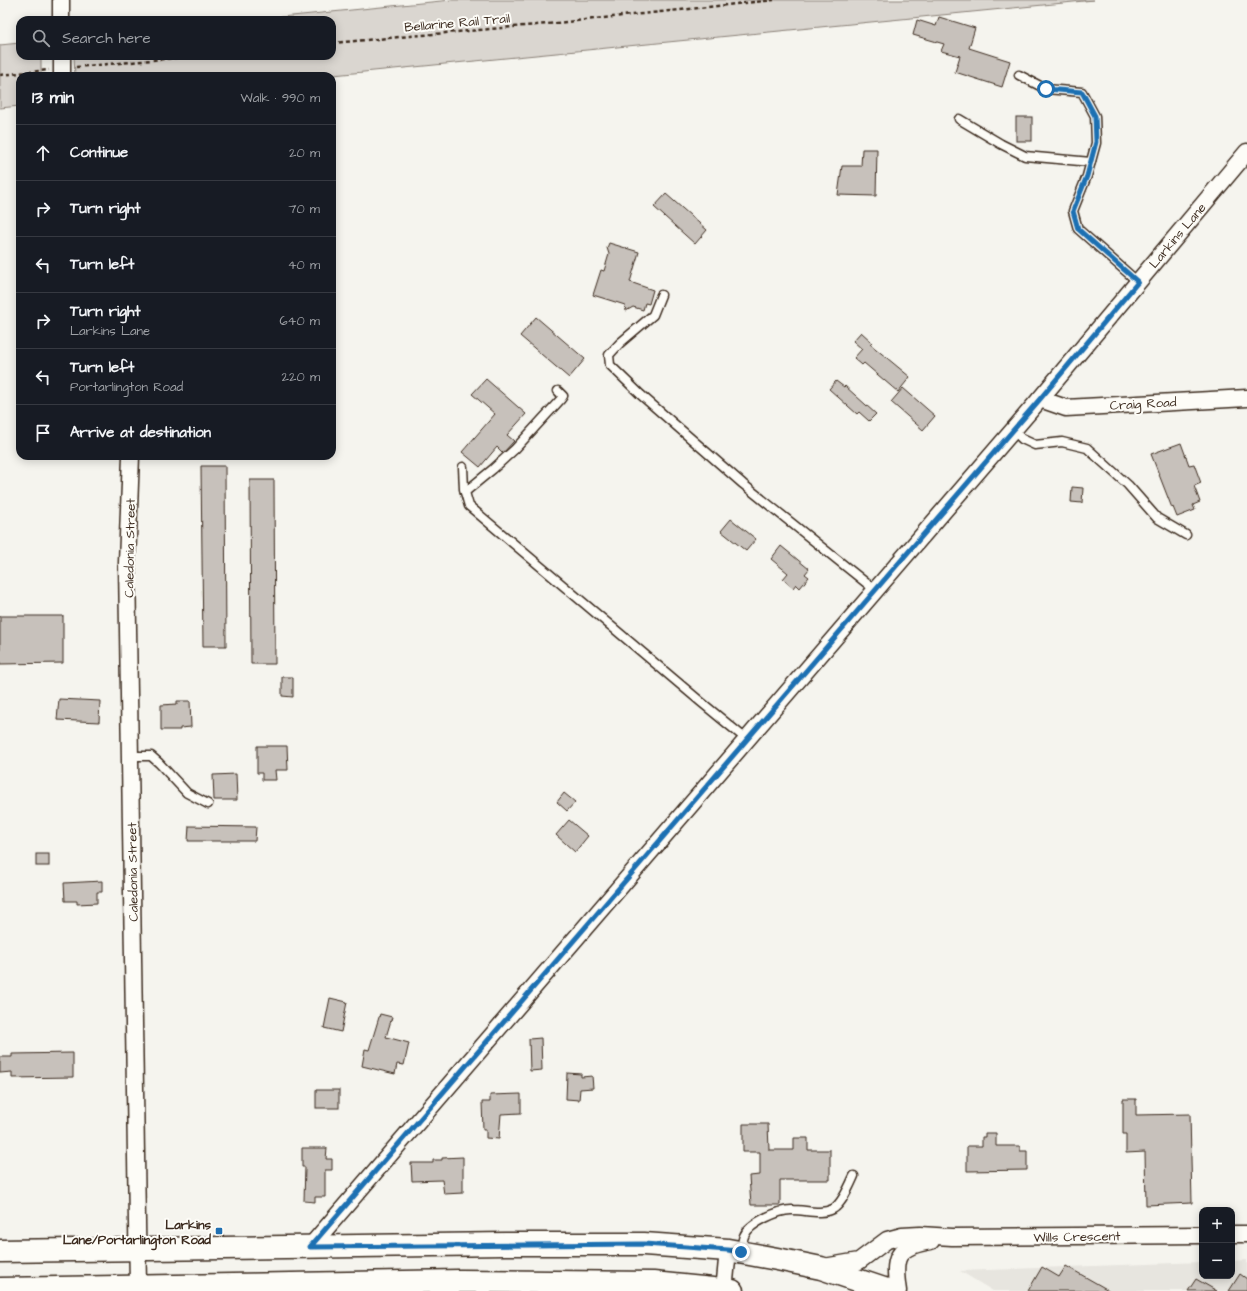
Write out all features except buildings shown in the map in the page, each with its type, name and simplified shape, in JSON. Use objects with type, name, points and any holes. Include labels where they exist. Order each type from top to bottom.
[{"type":"main road","points":[[0,1251],[644,1244],[734,1251],[821,1268],[890,1291]]},
{"type":"main road","points":[[0,1289],[468,1282],[653,1283],[727,1291]]},
{"type":"street","points":[[61,0],[61,16]]},
{"type":"street","name":"Larkins Lane","points":[[310,1247],[1040,399],[1247,152]]},
{"type":"street","name":"Craig Road","points":[[1040,399],[1066,408],[1247,398]]},
{"type":"street","name":"Caledonia Street","points":[[131,460],[127,563],[138,1287]]},
{"type":"street","name":"Wills Crescent","points":[[821,1268],[858,1261],[887,1240],[902,1236],[920,1234],[952,1237],[1199,1235]]},
{"type":"street","points":[[1235,1234],[1247,1234]]},
{"type":"street","name":"Wills Crescent","points":[[898,1291],[895,1271],[897,1259],[903,1250],[917,1243],[952,1237]]},
{"type":"street","points":[[727,1291],[734,1251]]},
{"type":"lane","points":[[1019,75],[1046,89],[1082,92],[1095,116],[1096,142],[1087,176],[1073,211],[1078,229],[1138,282]]},
{"type":"lane","points":[[960,119],[1001,144],[1025,156],[1091,162]]},
{"type":"lane","points":[[661,295],[653,315],[620,342],[609,355],[610,365],[742,484],[875,590]]},
{"type":"lane","points":[[465,492],[515,449],[561,399],[562,396],[558,391]]},
{"type":"lane","points":[[1013,430],[1022,439],[1035,445],[1062,442],[1087,448],[1128,485],[1157,518],[1186,535]]},
{"type":"lane","points":[[463,467],[465,492],[469,506],[700,702],[746,739]]},
{"type":"lane","points":[[130,756],[151,756],[187,793],[208,804]]},
{"type":"lane","points":[[734,1251],[744,1235],[753,1225],[771,1215],[791,1210],[817,1212],[833,1209],[843,1198],[854,1176]]},
{"type":"path","name":"Bellarine Rail Trail","points":[[336,43],[547,24],[774,0]]},
{"type":"path","points":[[23,72],[62,67],[147,60]]},
{"type":"path","points":[[0,75],[16,73]]},
{"type":"shaded area","points":[[451,0],[1094,0],[336,75],[336,72],[75,72],[74,60],[336,60],[336,16],[292,16]]},
{"type":"shaded area","points":[[16,43],[16,60],[41,60],[41,72],[16,72],[16,106],[0,108],[0,45]]},
{"type":"shaded area","points":[[1247,1260],[1247,1291],[993,1291],[960,1271],[1199,1262],[1199,1279],[1235,1279],[1235,1261]]},
{"type":"place","name":"Larkins Lane/Portarlington Road","points":[[219,1231]]},
{"type":"route","points":[[741,1252],[644,1244],[505,1244],[310,1247],[1040,399],[1138,282],[1078,229],[1073,211],[1087,176],[1096,142],[1095,116],[1082,92],[1046,89]]}]
